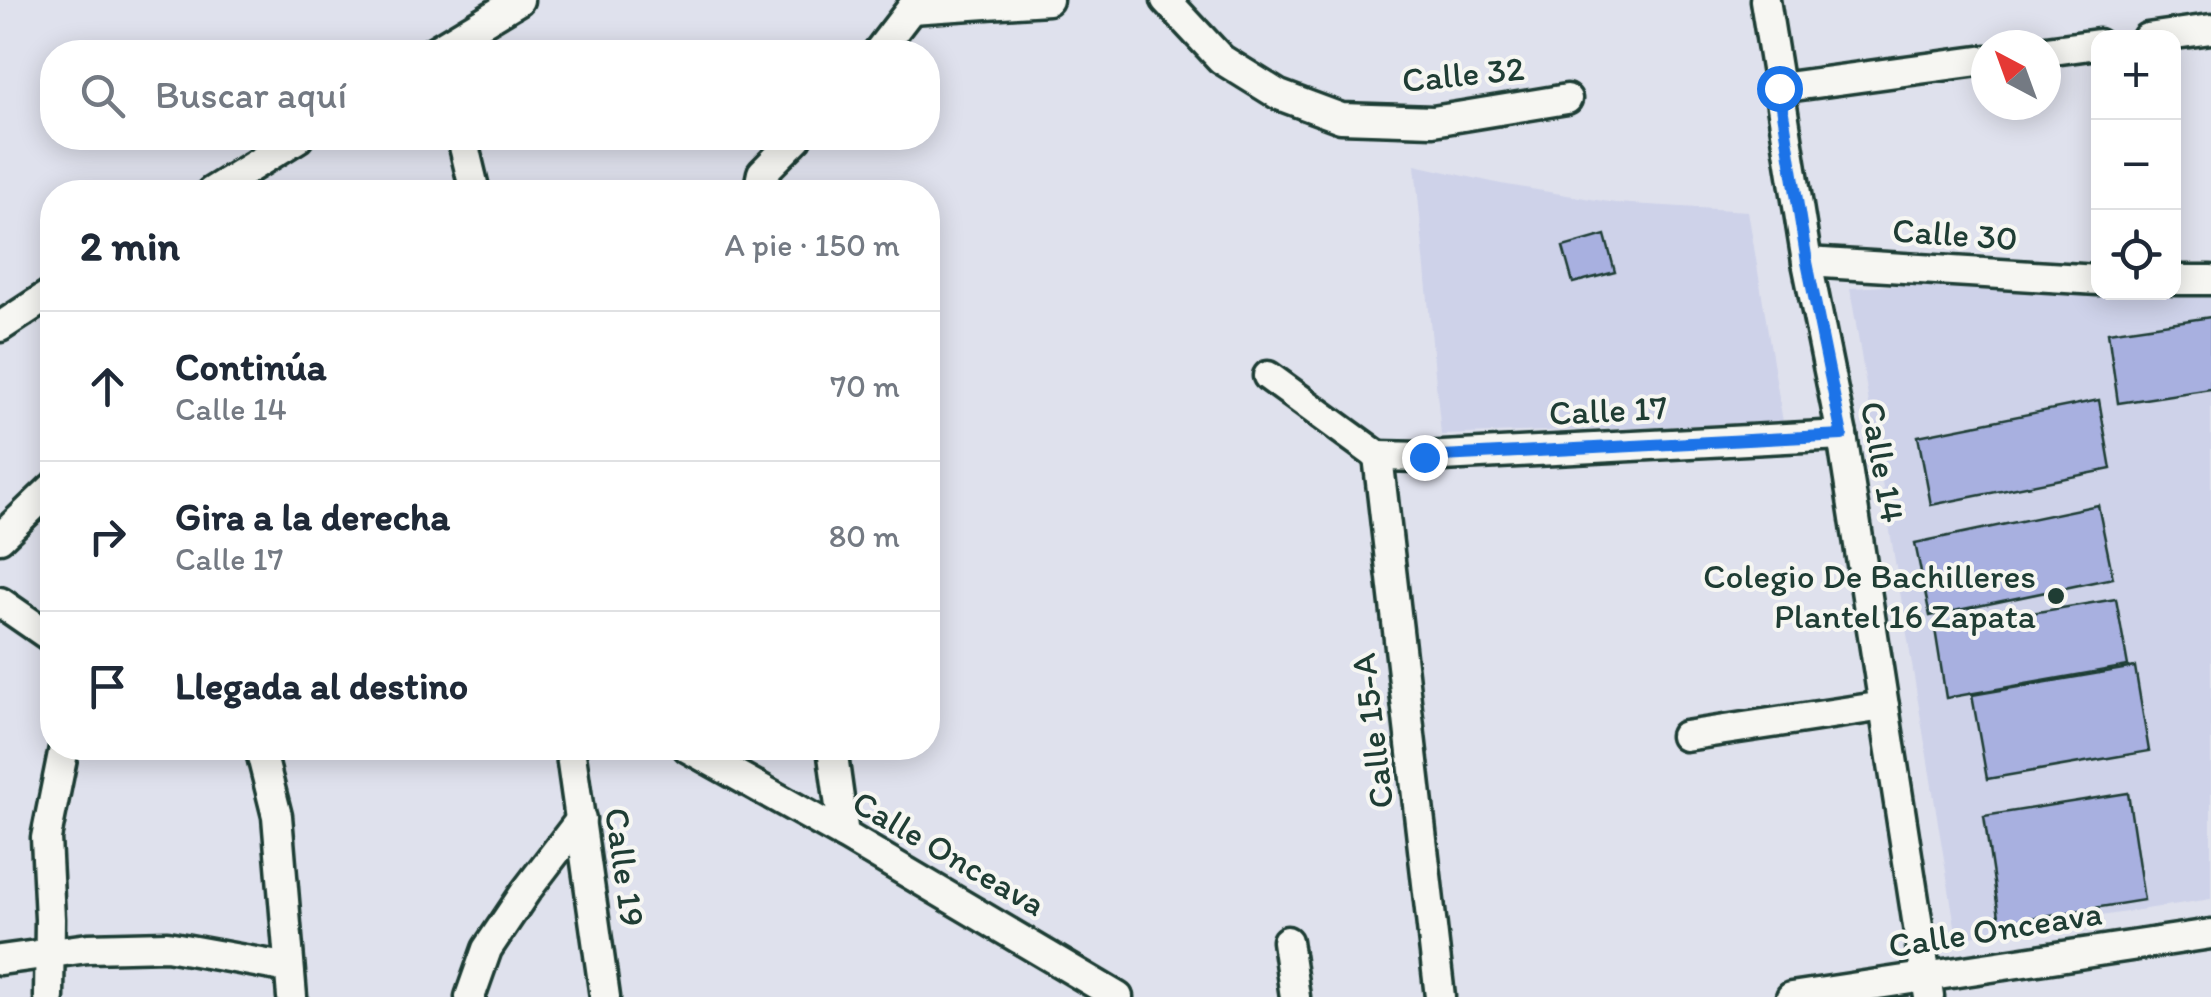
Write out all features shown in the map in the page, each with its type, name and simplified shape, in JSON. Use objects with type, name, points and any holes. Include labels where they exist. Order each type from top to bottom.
[{"type":"street","points":[[456,40],[519,0]]},
{"type":"street","points":[[886,40],[908,5],[1048,0]]},
{"type":"street","name":"Calle 32","points":[[1166,0],[1222,59],[1278,95],[1342,118],[1432,121],[1567,99]]},
{"type":"street","name":"Calle 14","points":[[1765,0],[1807,262],[1842,435],[1928,988]]},
{"type":"street","points":[[2181,33],[2211,29]]},
{"type":"street","points":[[2061,49],[2091,45]]},
{"type":"street","points":[[1779,88],[1971,62]]},
{"type":"street","points":[[230,180],[279,150]]},
{"type":"street","points":[[465,150],[472,180]]},
{"type":"street","points":[[761,180],[762,173],[785,150]]},
{"type":"street","name":"Calle 30","points":[[1807,262],[2091,280]]},
{"type":"street","points":[[2181,280],[2211,280]]},
{"type":"street","points":[[0,327],[40,302]]},
{"type":"street","points":[[1268,376],[1378,456]]},
{"type":"street","name":"Calle 17","points":[[1378,456],[1424,457],[1842,435]]},
{"type":"street","name":"Calle 15-A","points":[[1378,456],[1440,997]]},
{"type":"street","points":[[0,538],[40,500]]},
{"type":"street","points":[[0,602],[40,630]]},
{"type":"street","points":[[1685,736],[1884,706]]},
{"type":"street","points":[[49,997],[46,838],[62,760]]},
{"type":"street","points":[[263,760],[276,816],[292,997]]},
{"type":"street","name":"Calle 19","points":[[572,760],[606,997]]},
{"type":"street","name":"Calle Onceava","points":[[710,760],[1118,997]]},
{"type":"street","points":[[834,760],[844,835]]},
{"type":"street","points":[[470,997],[487,950],[581,819]]},
{"type":"street","name":"Calle Onceava","points":[[1791,997],[1928,988],[2211,934]]},
{"type":"street","points":[[1287,941],[1295,997]]},
{"type":"street","points":[[0,960],[88,948],[167,946],[289,968]]},
{"type":"shaded area","points":[[1415,165],[1615,203],[1748,211],[1783,422],[1441,435]]},
{"type":"shaded area","name":"Colegio De Bachilleres Plantel 16 Zapata","points":[[2211,268],[2211,899],[1957,938],[1850,288],[2091,274],[2091,300],[2181,300],[2181,287]]},
{"type":"building","points":[[1605,235],[1615,272],[1573,283],[1563,247]]},
{"type":"building","points":[[2211,317],[2211,389],[2118,403],[2108,332]]},
{"type":"building","points":[[2099,400],[2111,469],[1931,505],[1918,436]]},
{"type":"building","points":[[2098,505],[2113,578],[1930,616],[1915,543]]},
{"type":"building","points":[[2116,599],[2128,666],[1946,698],[1935,629]]},
{"type":"building","points":[[2135,667],[2149,751],[1987,779],[1972,695]]},
{"type":"building","points":[[2128,793],[2144,900],[2000,923],[1984,816]]},
{"type":"place","name":"Colegio De Bachilleres Plantel 16 Zapata","points":[[2056,596]]},
{"type":"route","points":[[1424,457],[1842,435],[1807,262],[1779,88]]}]
